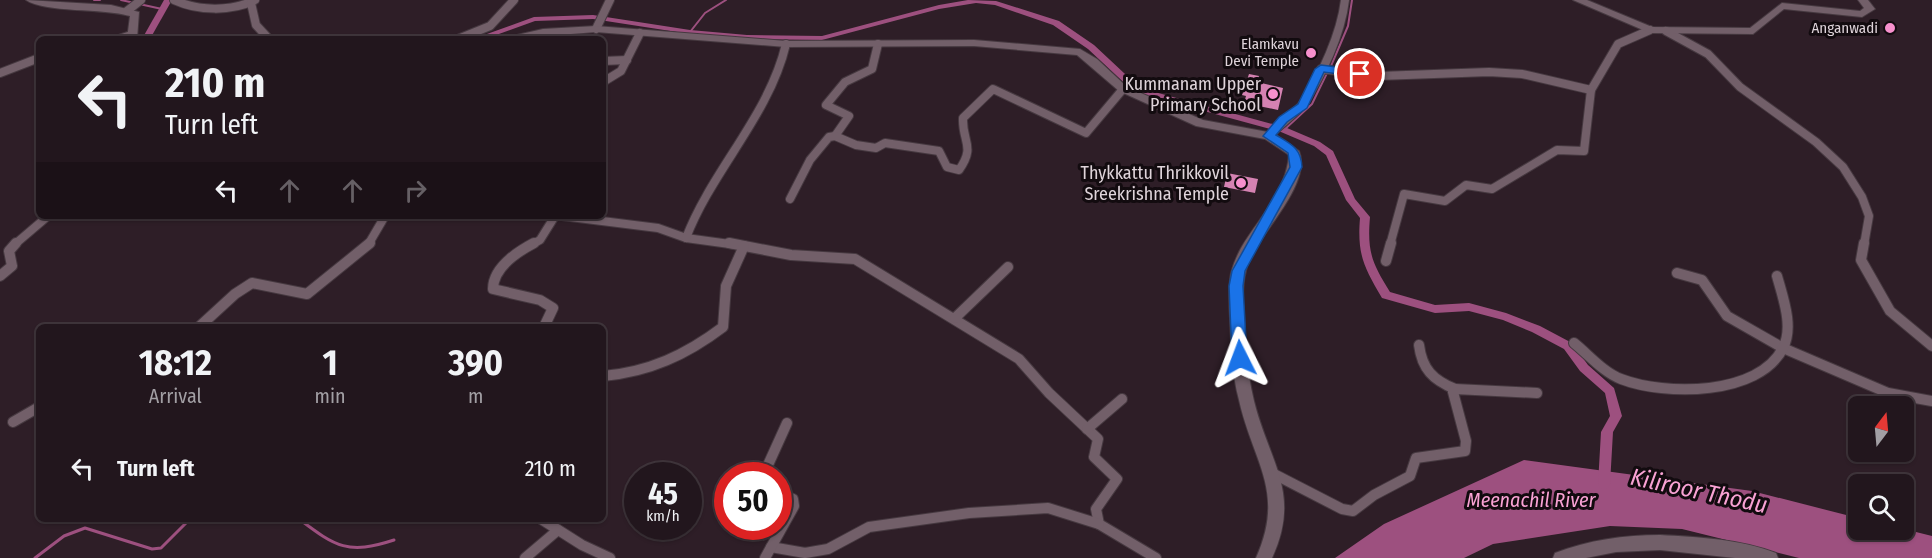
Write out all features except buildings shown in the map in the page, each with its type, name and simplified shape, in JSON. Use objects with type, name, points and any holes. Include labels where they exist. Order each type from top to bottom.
[{"type":"main road","points":[[31,0],[55,7],[127,11],[135,14],[131,36]]},
{"type":"main road","points":[[1578,0],[1650,30],[1666,31],[1753,31],[1782,6],[1862,14],[1870,9],[1863,0]]},
{"type":"main road","points":[[525,36],[598,27],[640,33],[786,44],[974,43],[1080,52],[1123,89],[1200,123],[1271,134],[1292,150],[1295,154],[1296,167],[1265,228],[1244,259],[1236,286],[1240,358],[1245,392],[1250,415],[1272,473],[1278,525],[1273,542],[1264,558]]},
{"type":"main road","points":[[1561,558],[1597,547],[1631,544],[1704,546],[1770,558]]},
{"type":"street","points":[[127,11],[141,0]]},
{"type":"street","points":[[174,0],[188,7],[200,9],[253,1],[256,25],[266,36]]},
{"type":"street","points":[[465,36],[490,26],[514,0]]},
{"type":"street","points":[[598,27],[610,0]]},
{"type":"street","points":[[1271,134],[1283,120],[1302,106],[1342,26],[1345,0]]},
{"type":"street","points":[[1386,261],[1404,194],[1445,201],[1467,185],[1492,189],[1557,150],[1584,151],[1591,90],[1601,80],[1615,47],[1630,36],[1650,30]]},
{"type":"street","points":[[1666,31],[1708,54],[1740,87],[1816,142],[1843,167],[1862,197],[1869,216],[1862,260],[1890,311],[1932,346]]},
{"type":"street","points":[[606,80],[621,71],[640,33]]},
{"type":"street","points":[[686,238],[698,207],[719,178],[778,73],[786,44]]},
{"type":"street","points":[[790,199],[824,141],[835,136],[849,116],[826,105],[839,87],[852,76],[872,69],[878,44]]},
{"type":"street","points":[[0,73],[36,59]]},
{"type":"street","points":[[606,62],[627,60]]},
{"type":"street","points":[[1321,69],[1379,76],[1489,72],[1522,74],[1591,90]]},
{"type":"street","points":[[835,136],[856,145],[876,148],[885,143],[939,151],[947,167],[959,170],[966,160],[970,147],[963,118],[993,89],[997,88],[1086,133],[1123,89]]},
{"type":"street","points":[[0,276],[12,266],[9,251],[11,247],[44,219]]},
{"type":"street","points":[[202,324],[252,283],[307,294],[370,243],[383,219]]},
{"type":"street","points":[[545,324],[553,308],[547,303],[505,295],[492,289],[493,281],[515,253],[540,240],[553,219]]},
{"type":"street","points":[[586,219],[658,228],[686,238],[791,255],[855,259],[955,318],[1019,359],[1098,440],[1094,457],[1117,479],[1096,509],[1099,524]]},
{"type":"street","points":[[606,376],[628,375],[658,367],[699,346],[723,327],[726,285],[744,246]]},
{"type":"street","points":[[955,318],[1008,267]]},
{"type":"street","points":[[1677,273],[1702,280],[1727,316],[1783,348],[1888,393],[1932,401]]},
{"type":"street","points":[[1574,343],[1619,379],[1657,390],[1722,387],[1754,377],[1771,366],[1783,348],[1786,313],[1777,276]]},
{"type":"street","points":[[1419,345],[1420,361],[1426,372],[1440,383],[1455,389],[1537,393]]},
{"type":"street","points":[[1272,473],[1342,509],[1353,511],[1374,495],[1410,476],[1416,458],[1424,454],[1452,455],[1465,451],[1466,441],[1453,392],[1455,389]]},
{"type":"street","points":[[1087,429],[1122,399]]},
{"type":"street","points":[[13,422],[36,408]]},
{"type":"street","points":[[770,462],[787,423]]},
{"type":"street","points":[[771,547],[805,553],[828,549],[869,527],[969,513],[1048,508],[1099,524],[1156,558]]},
{"type":"street","points":[[546,522],[610,558]]},
{"type":"street","points":[[525,558],[558,530]]},
{"type":"street","points":[[765,558],[775,540]]},
{"type":"water","name":"Meenachil River","points":[[1524,460],[1752,491],[1848,515],[1848,540],[1914,540],[1914,532],[1932,536],[1932,558],[1799,558],[1682,529],[1610,526],[1493,544],[1464,558],[1335,558],[1384,524]]},
{"type":"waterway","points":[[94,0],[100,0]]},
{"type":"waterway","points":[[121,0],[162,9]]},
{"type":"waterway","points":[[148,36],[168,0]]},
{"type":"waterway","points":[[690,32],[705,13],[726,0]]},
{"type":"waterway","points":[[1331,66],[1348,26],[1352,0]]},
{"type":"waterway","points":[[486,36],[534,19],[593,17],[690,32],[747,37],[822,38],[939,7],[976,1],[996,3],[1056,23],[1091,47],[1137,90],[1284,130],[1317,144],[1330,153],[1351,200],[1365,217],[1366,258],[1386,295],[1435,309],[1469,307],[1506,317],[1536,329],[1568,346],[1584,368],[1610,391],[1616,416],[1607,432],[1604,484]]},
{"type":"waterway","points":[[1284,130],[1312,104],[1327,73]]},
{"type":"waterway","points":[[35,558],[64,536],[85,528],[152,549],[161,548],[187,522]]},
{"type":"waterway","points":[[303,522],[343,546],[365,547],[394,540]]},
{"type":"place","name":"Anganwadi","points":[[1890,28]]},
{"type":"place","name":"Elamkavu Devi Temple","points":[[1311,53]]},
{"type":"place","name":"Kummanam Upper Primary School","points":[[1273,94]]},
{"type":"place","name":"Thykkattu Thrikkovil Sreekrishna Temple","points":[[1241,183]]},
{"type":"route","points":[[1240,358],[1236,286],[1239,271],[1244,259],[1265,228],[1294,175],[1296,167],[1295,154],[1292,150],[1269,136],[1283,120],[1302,106],[1321,69],[1360,74]]},
{"type":"water label","name":"Kiliroor Thodu","points":[[1699,491]]}]
